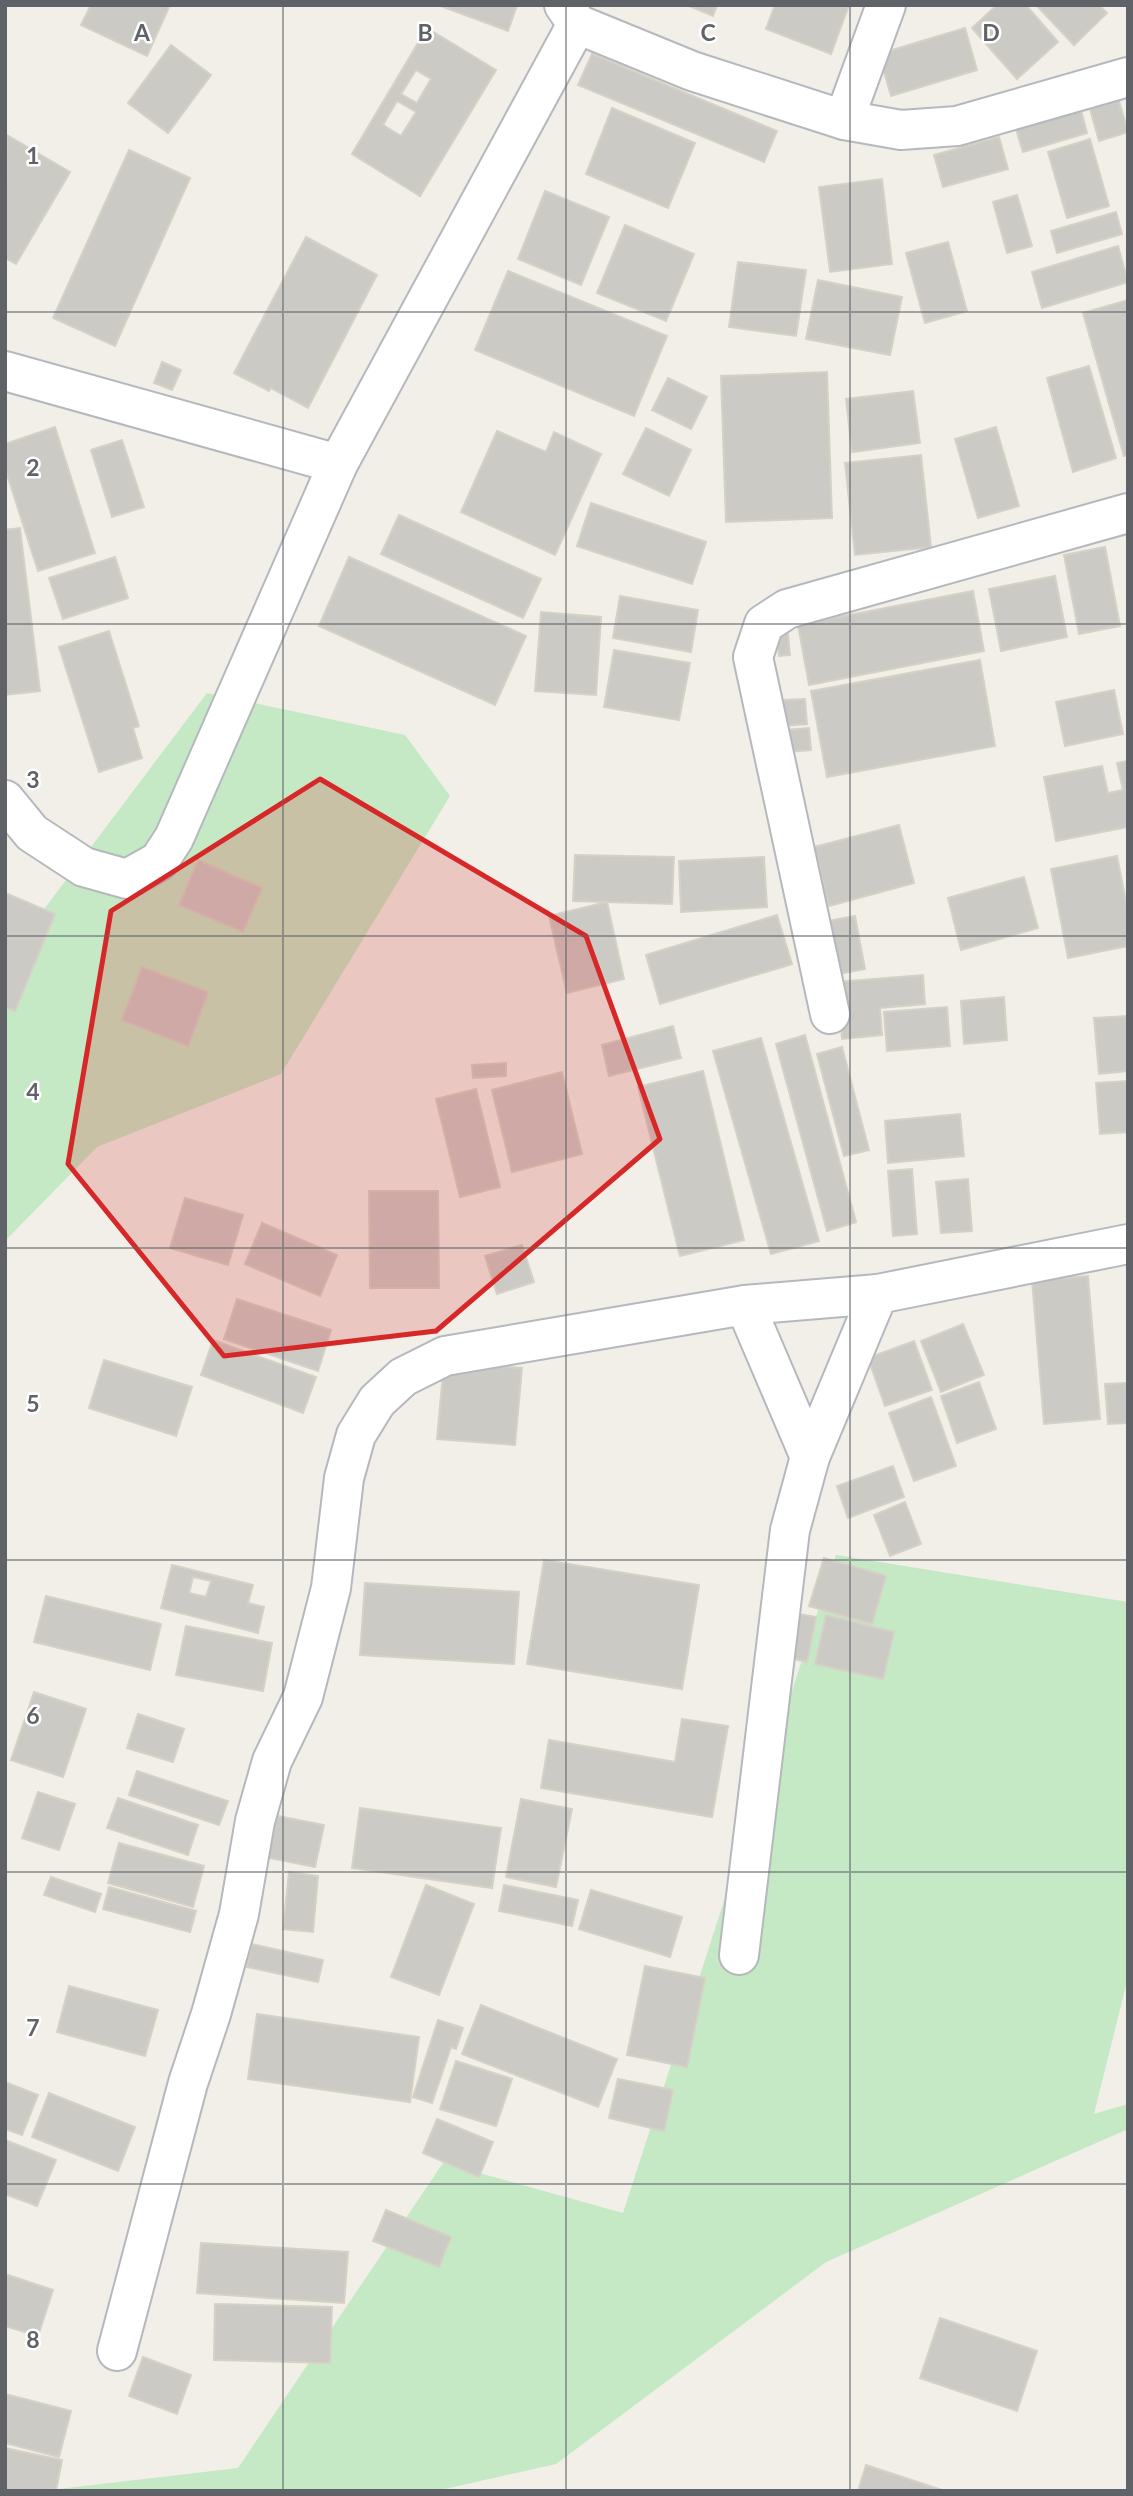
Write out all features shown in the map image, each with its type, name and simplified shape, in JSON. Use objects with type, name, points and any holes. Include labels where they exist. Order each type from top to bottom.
[{"type":"street","points":[[844,120],[886,5]]},
{"type":"street","points":[[5,800],[32,833],[84,867],[127,880],[159,861],[174,838],[338,464],[570,15],[692,71],[844,120],[901,130],[957,126],[1128,77]]},
{"type":"street","points":[[5,371],[338,464]]},
{"type":"street","points":[[830,1014],[753,657],[764,624],[787,609],[1128,513]]},
{"type":"street","points":[[117,2351],[188,2083],[239,1914],[255,1821],[265,1785],[272,1761],[303,1697],[331,1588],[344,1478],[356,1435],[377,1401],[403,1377],[445,1356],[745,1306],[878,1294],[1128,1244]]},
{"type":"street","points":[[739,1955],[790,1530],[810,1457],[878,1294]]},
{"type":"street","points":[[745,1306],[810,1457]]},
{"type":"highlighted area","points":[[320,779],[586,936],[660,1139],[436,1331],[224,1356],[68,1164],[111,911]]},
{"type":"green space","points":[[207,693],[405,735],[450,796],[281,1074],[97,1147],[5,1241],[5,961]]},
{"type":"green space","points":[[836,1555],[1128,1602],[1128,1977],[1094,2114],[1128,2104],[1128,2129],[826,2262],[556,2464],[436,2491],[42,2491],[238,2468],[443,2163],[623,2213]]},
{"type":"building","points":[[91,5],[170,5],[147,56],[81,25]]},
{"type":"building","points":[[438,5],[517,5],[508,31]]},
{"type":"building","points":[[687,5],[717,5],[713,16]]},
{"type":"building","points":[[775,5],[849,5],[831,54],[766,29]]},
{"type":"building","points":[[997,5],[1026,5],[1058,42],[1017,79],[972,28]]},
{"type":"building","points":[[1036,5],[1099,5],[1107,13],[1074,45]]},
{"type":"building","points":[[427,28],[496,70],[420,196],[352,154]],"holes":[[[416,70],[431,79],[417,103],[401,94]],[[397,101],[416,112],[401,136],[383,125]]]},
{"type":"building","points":[[965,28],[977,70],[891,96],[879,54]]},
{"type":"building","points":[[171,45],[211,75],[168,133],[128,103]]},
{"type":"building","points":[[592,54],[777,131],[764,162],[578,85]]},
{"type":"building","points":[[1119,101],[1128,132],[1099,141],[1090,109]]},
{"type":"building","points":[[612,108],[695,143],[668,208],[586,174]]},
{"type":"building","points":[[1081,110],[1087,133],[1023,152],[1016,129]]},
{"type":"building","points":[[7,135],[70,172],[16,264],[5,258]]},
{"type":"building","points":[[999,137],[1008,169],[943,187],[934,155]]},
{"type":"building","points":[[1090,139],[1109,206],[1067,218],[1048,152]]},
{"type":"building","points":[[129,150],[190,178],[115,346],[53,318]]},
{"type":"building","points":[[882,179],[892,264],[830,272],[819,187]]},
{"type":"building","points":[[545,191],[609,217],[581,285],[518,259]]},
{"type":"building","points":[[1017,195],[1032,246],[1007,253],[993,202]]},
{"type":"building","points":[[1116,212],[1122,234],[1057,253],[1051,231]]},
{"type":"building","points":[[625,225],[694,254],[666,321],[597,293]]},
{"type":"building","points":[[306,237],[377,275],[308,408],[271,388],[269,391],[234,373]]},
{"type":"building","points":[[948,242],[967,311],[925,323],[906,253]]},
{"type":"building","points":[[1118,246],[1128,282],[1042,308],[1032,272]]},
{"type":"building","points":[[738,262],[806,270],[796,336],[729,327]]},
{"type":"building","points":[[508,271],[667,336],[634,416],[475,350]]},
{"type":"building","points":[[818,280],[902,297],[890,355],[806,339]]},
{"type":"building","points":[[1128,300],[1128,455],[1124,456],[1083,313]]},
{"type":"building","points":[[162,362],[181,370],[172,390],[154,383]]},
{"type":"building","points":[[1089,366],[1116,458],[1073,472],[1047,378]]},
{"type":"building","points":[[827,372],[832,518],[726,522],[721,376]]},
{"type":"building","points":[[668,378],[707,397],[691,429],[652,410]]},
{"type":"building","points":[[913,391],[920,443],[852,452],[846,399]]},
{"type":"building","points":[[55,427],[95,553],[38,571],[5,468],[5,444]]},
{"type":"building","points":[[996,427],[1019,506],[978,518],[955,439]]},
{"type":"building","points":[[646,428],[691,450],[669,496],[623,474]]},
{"type":"building","points":[[497,431],[546,452],[554,432],[601,454],[555,555],[461,512]]},
{"type":"building","points":[[122,440],[144,507],[112,517],[91,450]]},
{"type":"building","points":[[921,455],[931,547],[855,555],[845,463]]},
{"type":"building","points":[[591,503],[706,542],[692,584],[577,546]]},
{"type":"building","points":[[399,515],[541,579],[523,618],[381,554]]},
{"type":"building","points":[[20,528],[40,691],[5,695],[5,530]]},
{"type":"building","points":[[1105,547],[1120,626],[1079,634],[1064,555]]},
{"type":"building","points":[[115,557],[128,598],[63,619],[49,578]]},
{"type":"building","points":[[349,557],[526,636],[495,705],[319,626]]},
{"type":"building","points":[[1055,576],[1067,637],[1001,651],[989,589]]},
{"type":"building","points":[[973,591],[984,651],[809,685],[798,625]]},
{"type":"building","points":[[620,596],[698,610],[691,652],[613,638]]},
{"type":"building","points":[[541,612],[601,617],[596,695],[535,691]]},
{"type":"building","points":[[787,624],[790,655],[779,656],[776,625]]},
{"type":"building","points":[[109,631],[139,726],[133,728],[142,758],[99,772],[59,647]]},
{"type":"building","points":[[614,650],[690,663],[679,720],[604,707]]},
{"type":"building","points":[[980,660],[995,746],[827,777],[811,691]]},
{"type":"building","points":[[1114,690],[1123,734],[1065,746],[1056,702]]},
{"type":"building","points":[[805,699],[807,724],[784,726],[782,700]]},
{"type":"building","points":[[809,728],[811,750],[788,752],[786,730]]},
{"type":"building","points":[[1128,761],[1128,827],[1056,841],[1044,777],[1102,766],[1108,793],[1123,790],[1117,763]]},
{"type":"building","points":[[899,825],[914,883],[829,906],[814,847]]},
{"type":"building","points":[[575,855],[674,857],[672,904],[573,901]]},
{"type":"building","points":[[1117,856],[1128,912],[1128,946],[1068,958],[1051,869]]},
{"type":"building","points":[[764,857],[767,907],[681,912],[679,861]]},
{"type":"building","points":[[198,860],[262,888],[243,932],[179,905]]},
{"type":"building","points":[[1024,877],[1038,928],[961,950],[948,898]]},
{"type":"building","points":[[5,893],[55,914],[15,1011],[5,1007]]},
{"type":"building","points":[[607,902],[624,979],[567,993],[549,916]]},
{"type":"building","points":[[777,915],[792,964],[660,1004],[646,955]]},
{"type":"building","points":[[855,916],[865,969],[833,975],[823,922]]},
{"type":"building","points":[[142,967],[208,992],[188,1046],[122,1020]]},
{"type":"building","points":[[923,975],[925,1004],[880,1008],[882,1035],[842,1039],[838,982]]},
{"type":"building","points":[[1004,997],[1007,1040],[964,1044],[961,1001]]},
{"type":"building","points":[[947,1007],[950,1046],[887,1051],[884,1012]]},
{"type":"building","points":[[1128,1016],[1128,1071],[1099,1074],[1094,1018]]},
{"type":"building","points":[[673,1026],[681,1058],[609,1076],[602,1045]]},
{"type":"building","points":[[805,1035],[856,1222],[827,1231],[776,1044]]},
{"type":"building","points":[[761,1038],[819,1241],[771,1254],[713,1051]]},
{"type":"building","points":[[842,1047],[869,1150],[844,1156],[817,1054]]},
{"type":"building","points":[[506,1063],[506,1076],[473,1078],[472,1065]]},
{"type":"building","points":[[703,1071],[744,1240],[680,1256],[638,1087]]},
{"type":"building","points":[[562,1072],[582,1154],[512,1172],[492,1090]]},
{"type":"building","points":[[1128,1081],[1128,1132],[1100,1134],[1096,1083]]},
{"type":"building","points":[[476,1089],[500,1187],[460,1197],[436,1099]]},
{"type":"building","points":[[960,1114],[964,1156],[888,1163],[885,1121]]},
{"type":"building","points":[[912,1169],[917,1234],[893,1236],[888,1171]]},
{"type":"building","points":[[968,1179],[972,1231],[941,1233],[936,1182]]},
{"type":"building","points":[[369,1191],[438,1191],[439,1288],[370,1288]]},
{"type":"building","points":[[185,1198],[243,1215],[228,1265],[170,1248]]},
{"type":"building","points":[[262,1223],[337,1255],[320,1296],[245,1264]]},
{"type":"building","points":[[522,1245],[534,1282],[497,1294],[485,1256]]},
{"type":"building","points":[[1088,1276],[1100,1419],[1044,1424],[1032,1280]]},
{"type":"building","points":[[237,1299],[331,1330],[318,1371],[224,1339]]},
{"type":"building","points":[[963,1324],[984,1375],[941,1392],[921,1341]]},
{"type":"building","points":[[213,1340],[316,1377],[303,1413],[201,1375]]},
{"type":"building","points":[[914,1341],[932,1390],[885,1406],[868,1358]]},
{"type":"building","points":[[104,1360],[192,1387],[176,1436],[89,1408]]},
{"type":"building","points":[[444,1362],[522,1368],[515,1445],[437,1439]]},
{"type":"building","points":[[979,1382],[996,1429],[957,1443],[941,1396]]},
{"type":"building","points":[[1127,1383],[1128,1423],[1108,1424],[1105,1384]]},
{"type":"building","points":[[931,1397],[956,1466],[914,1481],[889,1413]]},
{"type":"building","points":[[893,1466],[904,1497],[848,1518],[837,1486]]},
{"type":"building","points":[[905,1502],[921,1544],[890,1556],[874,1515]]},
{"type":"building","points":[[824,1558],[886,1576],[872,1624],[809,1606]]},
{"type":"building","points":[[544,1560],[699,1585],[682,1689],[527,1664]]},
{"type":"building","points":[[172,1565],[253,1585],[248,1603],[264,1607],[258,1633],[161,1608]],"holes":[[[193,1577],[211,1581],[206,1597],[189,1593]]]},
{"type":"building","points":[[365,1583],[519,1592],[514,1664],[360,1655]]},
{"type":"building","points":[[46,1596],[161,1624],[150,1670],[34,1642]]},
{"type":"building","points":[[794,1613],[816,1617],[807,1662],[785,1657]]},
{"type":"building","points":[[826,1615],[894,1632],[883,1679],[815,1664]]},
{"type":"building","points":[[186,1626],[272,1643],[263,1691],[176,1675]]},
{"type":"building","points":[[34,1692],[86,1709],[63,1777],[11,1760]]},
{"type":"building","points":[[138,1714],[184,1729],[173,1762],[127,1748]]},
{"type":"building","points":[[682,1719],[728,1726],[712,1817],[541,1788],[549,1740],[675,1762]]},
{"type":"building","points":[[137,1771],[228,1801],[219,1825],[129,1795]]},
{"type":"building","points":[[38,1792],[75,1804],[59,1850],[22,1838]]},
{"type":"building","points":[[118,1798],[198,1825],[188,1855],[107,1828]]},
{"type":"building","points":[[521,1799],[572,1809],[556,1887],[506,1877]]},
{"type":"building","points":[[360,1808],[501,1828],[492,1888],[352,1868]]},
{"type":"building","points":[[273,1815],[324,1825],[315,1867],[265,1857]]},
{"type":"building","points":[[119,1843],[204,1866],[193,1907],[108,1883]]},
{"type":"building","points":[[289,1872],[318,1876],[313,1932],[283,1929]]},
{"type":"building","points":[[51,1877],[101,1894],[95,1912],[44,1895]]},
{"type":"building","points":[[426,1885],[474,1904],[439,1995],[391,1977]]},
{"type":"building","points":[[504,1885],[578,1900],[572,1926],[499,1911]]},
{"type":"building","points":[[109,1887],[196,1911],[190,1932],[103,1909]]},
{"type":"building","points":[[591,1890],[682,1917],[670,1957],[579,1929]]},
{"type":"building","points":[[252,1944],[323,1960],[318,1982],[247,1967]]},
{"type":"building","points":[[645,1966],[705,1978],[687,2067],[627,2055]]},
{"type":"building","points":[[69,1986],[158,2010],[145,2056],[57,2032]]},
{"type":"building","points":[[481,2005],[617,2059],[598,2107],[462,2054]]},
{"type":"building","points":[[257,2014],[419,2037],[410,2102],[248,2079]]},
{"type":"building","points":[[438,2020],[463,2028],[456,2049],[451,2047],[432,2103],[413,2097]]},
{"type":"building","points":[[456,2061],[512,2079],[496,2126],[440,2109]]},
{"type":"building","points":[[618,2079],[673,2090],[664,2131],[609,2118]]},
{"type":"building","points":[[5,2082],[38,2095],[22,2135],[5,2129]]},
{"type":"building","points":[[49,2093],[135,2127],[118,2171],[32,2137]]},
{"type":"building","points":[[437,2119],[493,2142],[479,2177],[423,2153]]},
{"type":"building","points":[[5,2140],[56,2160],[37,2206],[5,2194]]},
{"type":"building","points":[[386,2210],[451,2237],[439,2267],[373,2241]]},
{"type":"building","points":[[201,2243],[348,2252],[344,2303],[197,2293]]},
{"type":"building","points":[[5,2274],[53,2290],[38,2336],[5,2326]]},
{"type":"building","points":[[215,2304],[332,2307],[330,2363],[214,2360]]},
{"type":"building","points":[[940,2318],[1037,2351],[1017,2411],[920,2378]]},
{"type":"building","points":[[143,2357],[191,2375],[177,2414],[129,2396]]},
{"type":"building","points":[[5,2394],[71,2411],[59,2457],[5,2443]]},
{"type":"building","points":[[5,2448],[62,2460],[56,2491],[5,2491]]},
{"type":"building","points":[[866,2465],[945,2491],[858,2491]]}]
